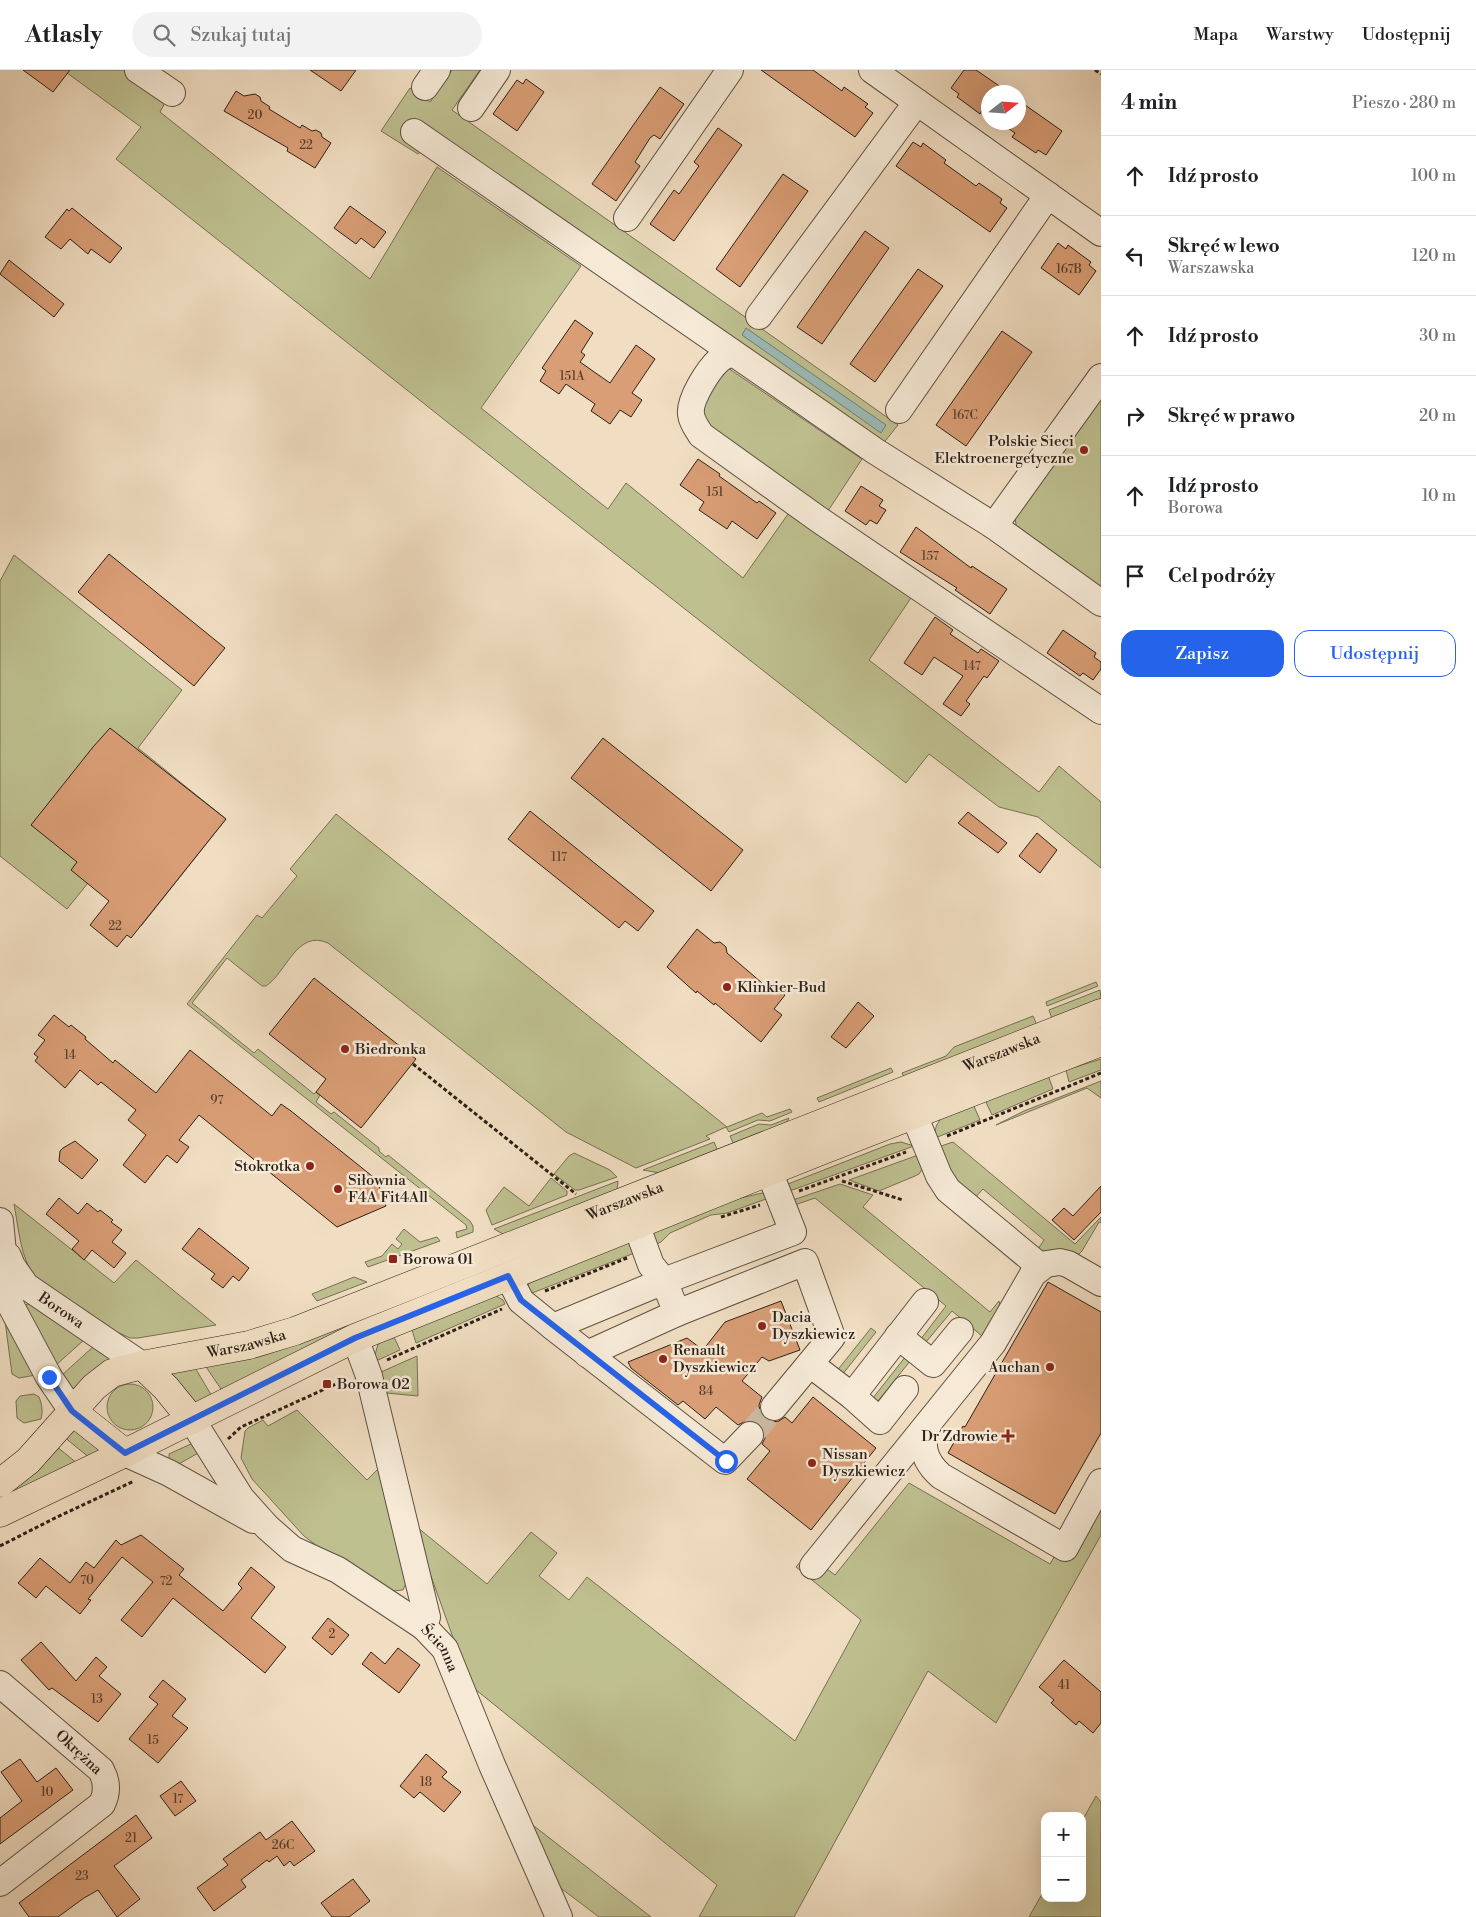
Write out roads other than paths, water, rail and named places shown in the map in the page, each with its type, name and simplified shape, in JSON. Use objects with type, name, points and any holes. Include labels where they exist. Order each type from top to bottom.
[{"type":"main road","name":"Warszawska","points":[[72,1411],[102,1380],[112,1373],[142,1365],[249,1345],[309,1326],[1101,1013]]},
{"type":"main road","name":"Warszawska","points":[[125,1453],[355,1338],[769,1171],[1101,1042]]},
{"type":"main road","points":[[142,1365],[166,1388],[192,1420]]},
{"type":"main road","points":[[0,1513],[125,1453],[72,1411],[28,1461],[1,1481]]},
{"type":"street","points":[[138,70],[172,93]]},
{"type":"street","points":[[470,108],[497,70]]},
{"type":"street","points":[[627,218],[730,70]]},
{"type":"street","points":[[872,70],[1101,233]]},
{"type":"street","points":[[759,316],[917,102]]},
{"type":"street","points":[[414,132],[875,451],[994,526],[1101,603]]},
{"type":"street","points":[[900,410],[1048,195]]},
{"type":"street","points":[[732,352],[719,359],[692,400],[690,413],[701,435],[818,518],[1101,711]]},
{"type":"street","points":[[994,526],[1101,377]]},
{"type":"street","points":[[914,1115],[939,1176],[948,1190],[1041,1267]]},
{"type":"street","points":[[769,1171],[832,1337],[774,1407]]},
{"type":"street","points":[[636,1224],[652,1266],[664,1281],[677,1313]]},
{"type":"street","name":"Borowa","points":[[1,1231],[12,1266],[26,1286],[142,1365]]},
{"type":"street","name":"Borowa","points":[[1,1231],[5,1273],[12,1306],[49,1377],[72,1411]]},
{"type":"street","points":[[553,1327],[664,1281],[793,1232]]},
{"type":"street","points":[[587,1354],[677,1313],[805,1262]]},
{"type":"street","points":[[813,1566],[993,1343],[1026,1284],[1041,1267],[1052,1262],[1068,1264],[1101,1283]]},
{"type":"street","points":[[508,1276],[521,1300],[587,1354],[726,1461],[750,1435]]},
{"type":"street","points":[[852,1396],[925,1302]]},
{"type":"street","points":[[898,1336],[933,1364],[960,1331]]},
{"type":"street","name":"Ścienna","points":[[355,1338],[370,1376],[427,1617],[424,1627],[445,1649],[492,1765],[559,1917]]},
{"type":"street","points":[[810,1364],[852,1396],[880,1421],[905,1389]]},
{"type":"street","points":[[192,1420],[242,1498],[267,1527],[292,1549],[338,1570],[424,1627]]},
{"type":"street","points":[[928,1423],[924,1435],[924,1452],[929,1463],[941,1476],[1065,1548],[1101,1482]]},
{"type":"street","points":[[125,1453],[169,1473],[267,1527]]},
{"type":"street","name":"Okrężna","points":[[0,1684],[101,1770],[106,1781],[107,1790],[102,1804],[0,1883]]},
{"type":"water","points":[[746,328],[886,425],[881,433],[742,335]]},
{"type":"tunnel","points":[[750,1435],[774,1407]]},
{"type":"place","name":"Polskie Sieci Elektroenergetyczne","points":[[1084,450]]},
{"type":"place","name":"Klinkier-Bud","points":[[727,987]]},
{"type":"place","name":"Biedronka","points":[[345,1049]]},
{"type":"place","name":"Stokrotka","points":[[310,1166]]},
{"type":"place","name":"Siłownia F4A Fit4All","points":[[338,1189]]},
{"type":"place","name":"Borowa 01","points":[[393,1259]]},
{"type":"place","name":"Dacia Dyszkiewicz","points":[[762,1326]]},
{"type":"place","name":"Renault Dyszkiewicz","points":[[663,1359]]},
{"type":"place","name":"Auchan","points":[[1050,1367]]},
{"type":"place","name":"Borowa 02","points":[[327,1384]]},
{"type":"place","name":"Dr Zdrowie","points":[[1008,1436]]},
{"type":"place","name":"Nissan Dyszkiewicz","points":[[812,1463]]}]
